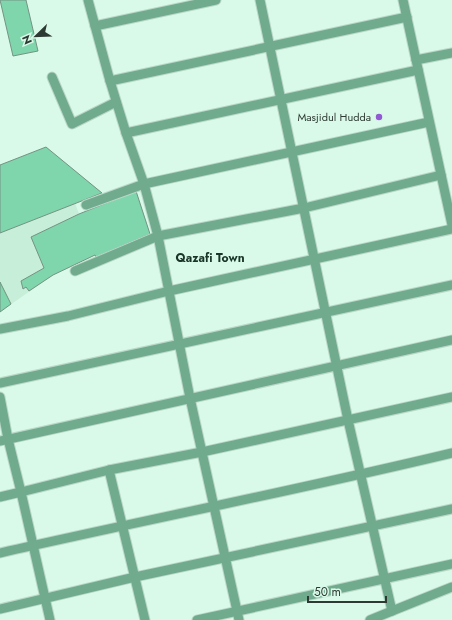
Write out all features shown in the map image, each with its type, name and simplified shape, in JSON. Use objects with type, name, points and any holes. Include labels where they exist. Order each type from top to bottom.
[{"type":"street","points":[[88,0],[116,102],[144,184],[158,236],[190,398],[239,620]]},
{"type":"street","points":[[95,26],[216,0]]},
{"type":"street","points":[[260,0],[348,420],[392,611]]},
{"type":"street","points":[[403,0],[452,225]]},
{"type":"street","points":[[110,81],[406,17]]},
{"type":"street","points":[[416,60],[452,53]]},
{"type":"street","points":[[126,133],[418,70]]},
{"type":"street","points":[[52,77],[72,124],[116,102]]},
{"type":"street","points":[[86,205],[144,184],[430,122]]},
{"type":"street","points":[[75,271],[158,236],[304,208],[441,175]]},
{"type":"street","points":[[0,329],[68,316],[168,291],[452,229]]},
{"type":"street","points":[[0,383],[452,285]]},
{"type":"street","points":[[4,440],[452,340]]},
{"type":"street","points":[[0,397],[4,440],[21,492],[50,620]]},
{"type":"street","points":[[0,497],[109,470],[202,452],[452,397]]},
{"type":"street","points":[[0,553],[122,525],[214,507],[361,475],[452,453]]},
{"type":"street","points":[[109,470],[145,620]]},
{"type":"street","points":[[0,609],[135,577],[452,509]]},
{"type":"street","points":[[198,620],[237,610],[452,564]]},
{"type":"street","points":[[370,620],[452,587]]},
{"type":"shaded area","points":[[46,147],[102,193],[75,203],[79,214],[136,191],[150,234],[96,257],[95,255],[53,275],[0,312],[0,165]]},
{"type":"building","points":[[0,0],[26,0],[38,51],[13,56]]},
{"type":"building","points":[[46,147],[102,193],[0,233],[0,165]]},
{"type":"building","points":[[136,191],[150,234],[96,257],[95,255],[53,275],[29,291],[26,287],[23,289],[21,281],[44,268],[31,237],[79,214]]},
{"type":"building","points":[[0,282],[11,304],[0,312]]},
{"type":"place","name":"Masjidul Hudda","points":[[379,117]]},
{"type":"district","name":"Qazafi Town","points":[[210,258]]}]
